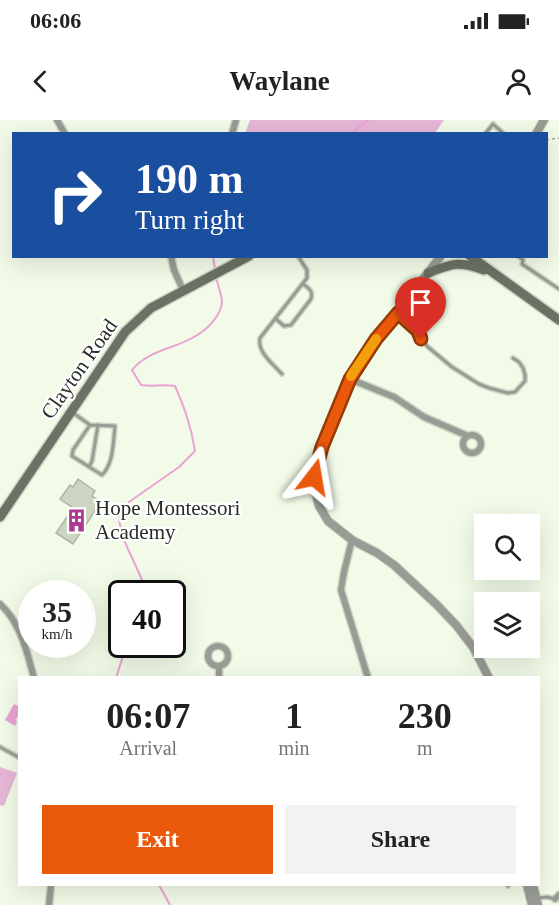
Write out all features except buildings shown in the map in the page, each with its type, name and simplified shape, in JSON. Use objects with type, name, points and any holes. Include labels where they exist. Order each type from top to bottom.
[{"type":"main road","name":"Clayton Road","points":[[0,517],[125,332],[151,308],[247,258]]},
{"type":"main road","points":[[473,258],[559,320]]},
{"type":"main road","points":[[483,258],[492,272]]},
{"type":"main road","points":[[428,273],[448,265],[461,263],[492,272]]},
{"type":"street","points":[[171,258],[183,290]]},
{"type":"street","points":[[439,258],[376,339],[350,379],[322,447],[314,477],[314,487],[319,506],[328,521],[352,540],[377,553],[394,566],[437,605],[472,647],[488,676]]},
{"type":"street","points":[[350,379],[394,397],[424,417],[468,436]]},
{"type":"street","points":[[352,540],[341,590],[368,676]]},
{"type":"street","points":[[0,604],[18,627],[33,676]]},
{"type":"street","points":[[219,666],[219,676]]},
{"type":"street","points":[[49,905],[51,886]]},
{"type":"street","points":[[527,886],[534,902]]},
{"type":"street","points":[[533,886],[534,902]]},
{"type":"lane","points":[[487,132],[493,124],[502,132]]},
{"type":"lane","points":[[282,374],[262,350],[259,345],[260,338],[307,278],[307,270],[299,258]]},
{"type":"lane","points":[[520,258],[523,260],[522,264],[559,289]]},
{"type":"lane","points":[[276,319],[284,326],[291,325],[311,299],[311,290],[303,284]]},
{"type":"lane","points":[[398,313],[418,331],[421,339],[436,354],[452,367],[489,388],[508,393],[515,392],[525,381],[523,368],[513,358]]},
{"type":"lane","points":[[71,411],[90,425],[114,426],[111,456],[107,470],[102,475],[72,456],[73,450],[90,425]]},
{"type":"lane","points":[[89,467],[98,425]]},
{"type":"lane","points":[[0,747],[18,757]]},
{"type":"lane","points":[[534,902],[547,897],[557,897]]},
{"type":"shaded area","points":[[250,120],[444,120],[436,132],[245,132]]},
{"type":"shaded area","points":[[14,704],[18,706],[15,726],[5,720]]},
{"type":"shaded area","points":[[0,767],[17,773],[4,806],[0,805]]},
{"type":"waterway","points":[[353,132],[368,120]]},
{"type":"waterway","points":[[213,258],[215,269]]},
{"type":"waterway","points":[[142,580],[123,538],[119,520],[129,502],[179,467],[195,451],[192,434],[175,386],[141,385],[132,370],[138,363],[153,354],[194,337],[213,322],[222,301],[216,278]]},
{"type":"waterway","points":[[117,676],[122,658]]},
{"type":"waterway","points":[[160,886],[170,905]]},
{"type":"slow traffic","points":[[351,376],[376,339]]},
{"type":"place","name":"Hope Montessori Academy","points":[[77,520]]},
{"type":"route","points":[[314,477],[322,447],[350,379],[376,339],[398,313],[418,331],[421,339]]}]
